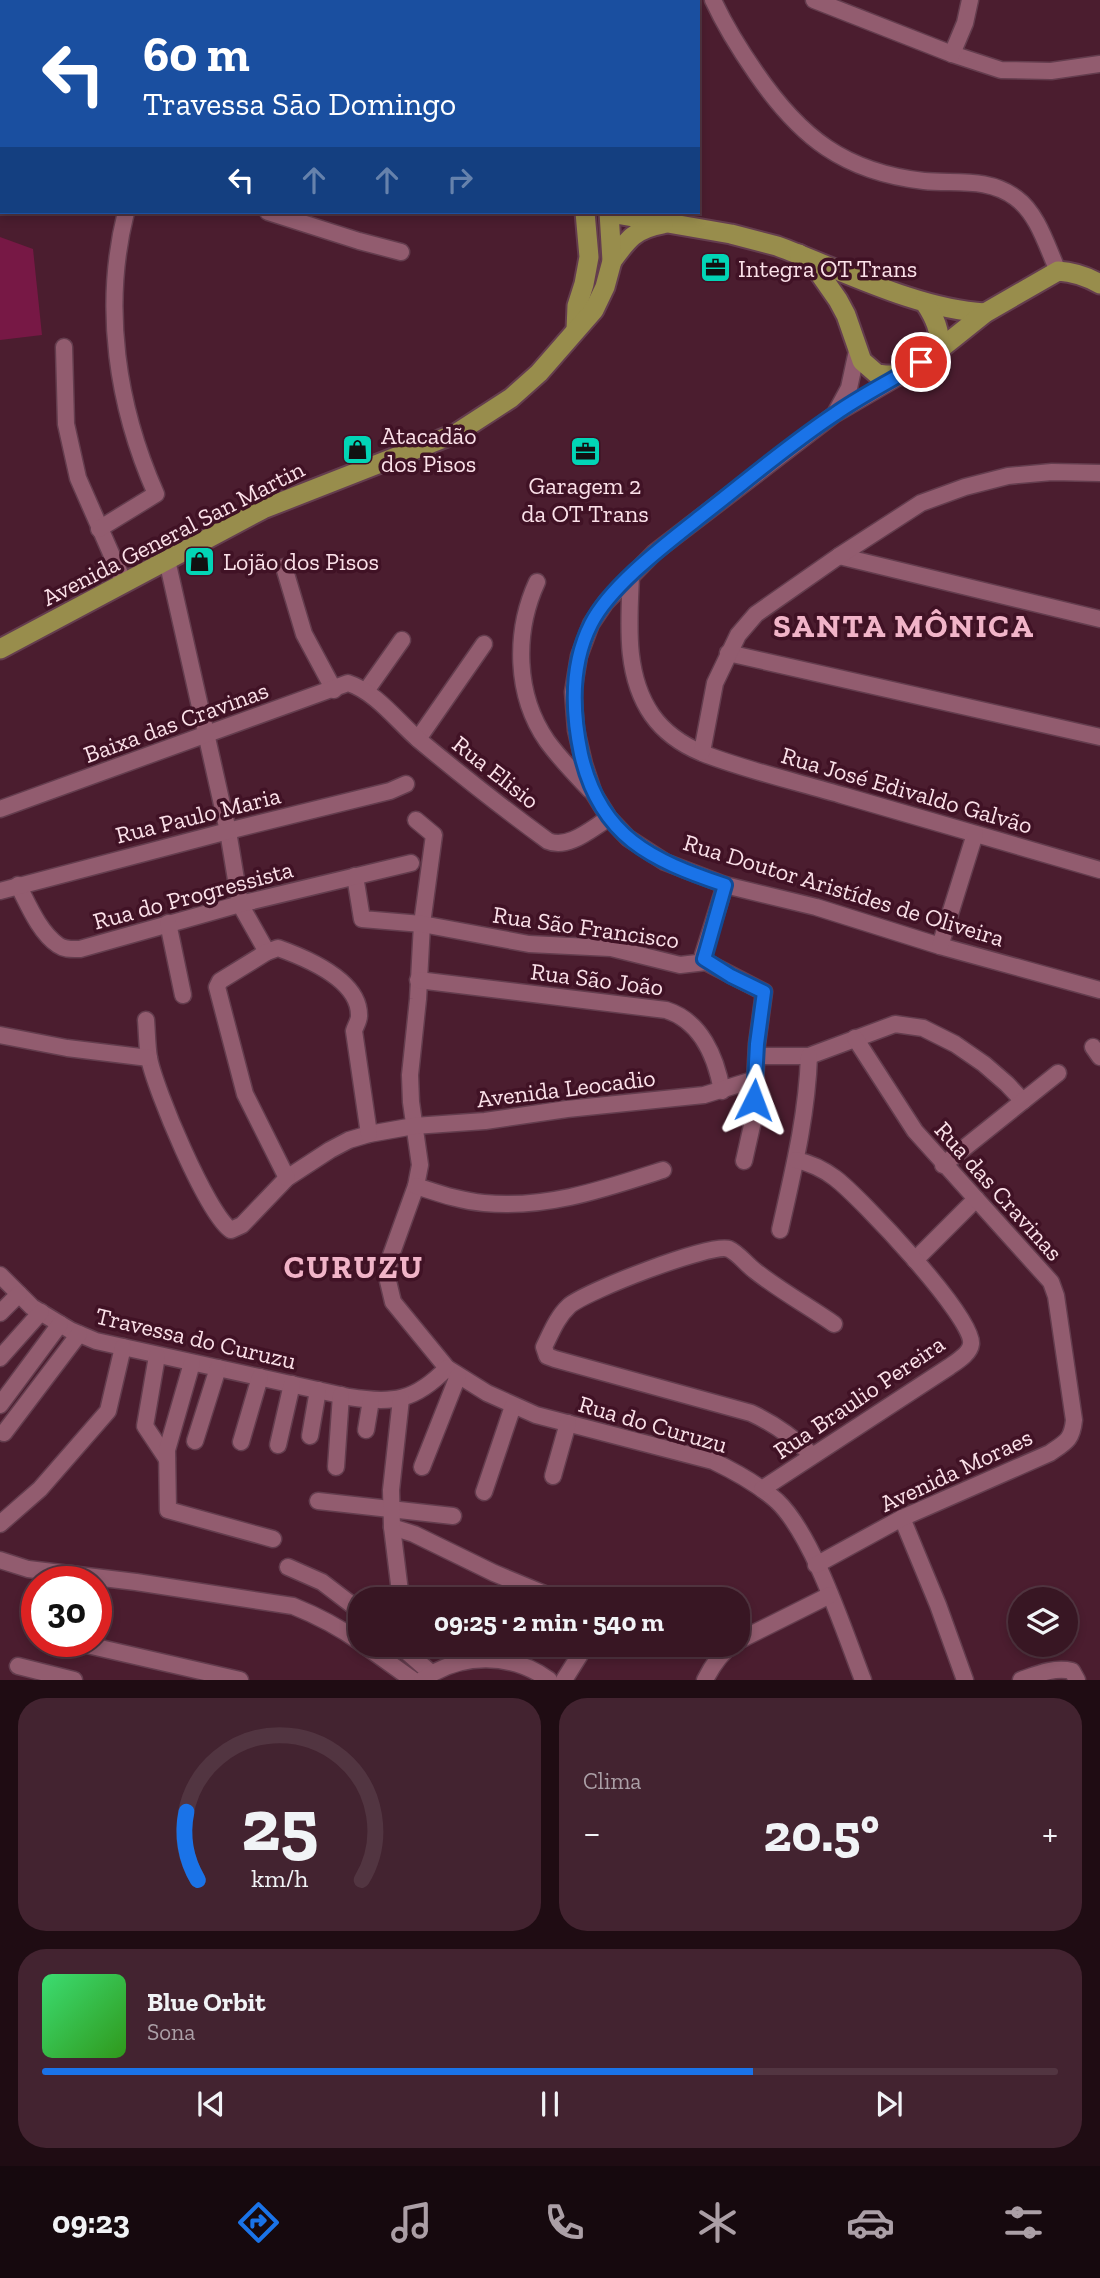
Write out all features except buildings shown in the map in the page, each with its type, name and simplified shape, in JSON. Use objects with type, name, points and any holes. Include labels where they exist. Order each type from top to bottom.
[{"type":"main road","points":[[576,330],[576,306],[584,285],[589,257],[585,214]]},
{"type":"main road","name":"Avenida General San Martin","points":[[0,649],[290,497],[403,456],[457,433],[511,398],[539,373],[594,310],[605,287],[612,261],[609,214]]},
{"type":"main road","points":[[620,214],[753,239],[925,303],[964,312],[985,313]]},
{"type":"main road","points":[[650,214],[668,223]]},
{"type":"main road","points":[[612,261],[635,234],[646,227],[668,223]]},
{"type":"main road","points":[[799,254],[815,267],[838,300],[854,335],[857,351],[868,368],[877,374],[902,374]]},
{"type":"main road","points":[[1058,271],[1087,276],[1100,284]]},
{"type":"main road","name":"Rua Doutor Aristídes de Oliveira","points":[[902,374],[940,349],[985,313],[1058,271]]},
{"type":"main road","points":[[925,303],[935,318],[940,334],[940,349]]},
{"type":"street","points":[[713,0],[738,47],[765,86],[792,120],[811,137],[842,157],[880,173],[924,181],[977,182],[1016,197],[1031,215],[1058,271]]},
{"type":"street","points":[[814,0],[952,54],[1001,70],[1051,71],[1100,64]]},
{"type":"street","points":[[952,54],[965,23],[970,0]]},
{"type":"street","points":[[99,529],[156,494],[128,413],[114,326],[117,260],[127,214]]},
{"type":"street","points":[[274,214],[401,252]]},
{"type":"street","points":[[64,348],[65,424],[78,478],[124,583]]},
{"type":"street","name":"Rua Doutor Aristídes de Oliveira","points":[[835,414],[849,388],[857,351]]},
{"type":"street","name":"Rua Doutor Aristídes de Oliveira","points":[[902,374],[835,414],[655,552],[606,602],[591,624],[579,656],[573,692],[576,730],[584,764],[594,794],[608,818],[628,838],[665,862],[725,885],[816,907],[940,946],[1100,990]]},
{"type":"street","points":[[702,752],[715,683],[738,635],[756,614],[921,503],[965,487],[1008,476],[1052,472],[1100,473]]},
{"type":"street","points":[[839,556],[1100,619]]},
{"type":"street","points":[[167,560],[228,831],[240,904],[267,952]]},
{"type":"street","points":[[284,567],[304,635],[334,690]]},
{"type":"street","name":"Rua José Edivaldo Galvão","points":[[631,576],[629,623],[638,688],[654,718],[674,737],[702,752],[1100,870]]},
{"type":"street","points":[[537,582],[528,603],[521,638],[521,661],[531,706],[546,739],[563,762],[594,794]]},
{"type":"street","points":[[359,687],[402,640]]},
{"type":"street","points":[[418,739],[484,644]]},
{"type":"street","points":[[728,653],[1100,737]]},
{"type":"street","name":"Baixa das Cravinas","points":[[0,809],[334,690],[344,684],[359,687]]},
{"type":"street","name":"Rua Elisio","points":[[359,687],[492,800],[554,844],[571,840],[608,818]]},
{"type":"street","name":"Rua Paulo Maria","points":[[0,891],[18,884],[390,791],[406,784]]},
{"type":"street","points":[[416,820],[434,835],[422,924],[411,1075],[420,1165],[416,1186],[390,1258],[388,1281],[393,1302],[453,1372]]},
{"type":"street","points":[[940,946],[975,834]]},
{"type":"street","name":"Rua do Progressista","points":[[18,884],[48,935],[67,949],[80,949],[240,904],[411,863]]},
{"type":"street","name":"Rua São Francisco","points":[[355,876],[362,919],[422,924],[529,944],[611,948],[680,965],[706,962],[703,956],[725,885]]},
{"type":"street","points":[[168,923],[183,995]]},
{"type":"street","points":[[287,1178],[246,1094],[218,987],[220,981],[267,952],[278,948],[322,968],[339,979],[353,994],[359,1016],[354,1031],[369,1134]]},
{"type":"street","points":[[706,962],[764,992],[753,1121],[744,1161]]},
{"type":"street","name":"Rua São João","points":[[418,980],[676,1013],[684,1017],[708,1045],[718,1069],[722,1091]]},
{"type":"street","points":[[0,1035],[67,1048],[149,1058],[146,1020]]},
{"type":"street","points":[[757,1056],[808,1056],[895,1024],[923,1028],[955,1044],[984,1064],[1023,1101]]},
{"type":"street","name":"Rua das Cravinas","points":[[855,1038],[915,1131],[1051,1282],[1056,1296],[1069,1389]]},
{"type":"street","points":[[780,1230],[808,1093],[808,1056]]},
{"type":"street","name":"Avenida Leocadio","points":[[149,1058],[161,1096],[194,1171],[215,1210],[231,1230],[242,1225],[287,1178],[330,1150],[369,1134],[414,1126],[485,1121],[704,1095],[756,1079]]},
{"type":"street","points":[[943,1165],[1058,1073]]},
{"type":"street","name":"Rua Braulio Pereira","points":[[762,1489],[949,1367],[969,1349],[971,1337],[950,1302],[915,1260],[836,1178],[809,1163],[796,1160]]},
{"type":"street","points":[[416,1186],[453,1198],[520,1205],[551,1202],[591,1193],[663,1170]]},
{"type":"street","points":[[915,1260],[976,1199]]},
{"type":"street","points":[[812,1455],[774,1423],[751,1413],[555,1359],[547,1356],[544,1347],[562,1313],[581,1297],[703,1251],[727,1249],[754,1271],[834,1324]]},
{"type":"street","name":"Travessa do Curuzu","points":[[0,1275],[32,1307],[96,1341],[341,1395],[371,1400],[401,1399]]},
{"type":"street","points":[[0,1313],[19,1294]]},
{"type":"street","points":[[0,1358],[41,1312]]},
{"type":"street","points":[[0,1405],[60,1324]]},
{"type":"street","points":[[4,1433],[79,1334]]},
{"type":"street","points":[[0,1524],[40,1489],[108,1411],[124,1348]]},
{"type":"street","points":[[157,1356],[145,1426],[167,1459]]},
{"type":"street","points":[[192,1363],[167,1450],[168,1510],[273,1539]]},
{"type":"street","points":[[195,1441],[218,1368]]},
{"type":"street","points":[[399,1587],[392,1527],[391,1490],[401,1399],[453,1372]]},
{"type":"street","points":[[422,1467],[453,1372]]},
{"type":"street","name":"Rua do Curuzu","points":[[453,1372],[513,1406],[536,1415],[713,1461],[762,1489],[790,1516],[830,1595],[863,1679]]},
{"type":"street","points":[[240,1442],[260,1377]]},
{"type":"street","points":[[278,1445],[292,1384]]},
{"type":"street","name":"Avenida Moraes","points":[[816,1565],[902,1518],[1050,1453],[1069,1440],[1073,1420],[1069,1389]]},
{"type":"street","points":[[310,1436],[318,1390]]},
{"type":"street","points":[[336,1466],[341,1395]]},
{"type":"street","points":[[366,1430],[371,1400]]},
{"type":"street","points":[[484,1492],[513,1406]]},
{"type":"street","points":[[553,1476],[568,1423]]},
{"type":"street","points":[[318,1501],[453,1516]]},
{"type":"street","points":[[902,1518],[965,1679]]},
{"type":"street","points":[[392,1527],[414,1534],[528,1587]]},
{"type":"street","points":[[0,1560],[28,1569],[293,1606],[348,1634]]},
{"type":"street","points":[[288,1567],[322,1582],[348,1602]]},
{"type":"street","points":[[750,1634],[830,1595]]},
{"type":"street","points":[[112,1650],[240,1679]]},
{"type":"street","points":[[381,1657],[413,1679]]},
{"type":"street","points":[[410,1657],[427,1676]]},
{"type":"street","points":[[419,1657],[427,1676]]},
{"type":"street","points":[[564,1679],[578,1657]]},
{"type":"street","points":[[705,1679],[719,1657]]},
{"type":"street","points":[[427,1676],[457,1662],[493,1659],[528,1667],[549,1679]]},
{"type":"street","points":[[18,1667],[74,1679]]},
{"type":"street","points":[[1021,1679],[1054,1670],[1075,1675]]},
{"type":"shaded area","points":[[0,237],[33,249],[42,335],[0,340]]},
{"type":"place","name":"Integra OT Trans","points":[[715,268]]},
{"type":"place","name":"Atacadão dos Pisos","points":[[358,449]]},
{"type":"place","name":"Garagem 2 da OT Trans","points":[[585,451]]},
{"type":"place","name":"Lojão dos Pisos","points":[[200,561]]},
{"type":"district","name":"SANTA MÔNICA","points":[[904,626]]},
{"type":"district","name":"CURUZU","points":[[354,1267]]},
{"type":"route","points":[[754,1100],[757,1044],[764,992],[706,962],[703,956],[725,885],[665,862],[628,838],[608,818],[594,794],[576,730],[573,692],[579,656],[591,624],[606,602],[655,552],[835,414],[921,362]]}]
